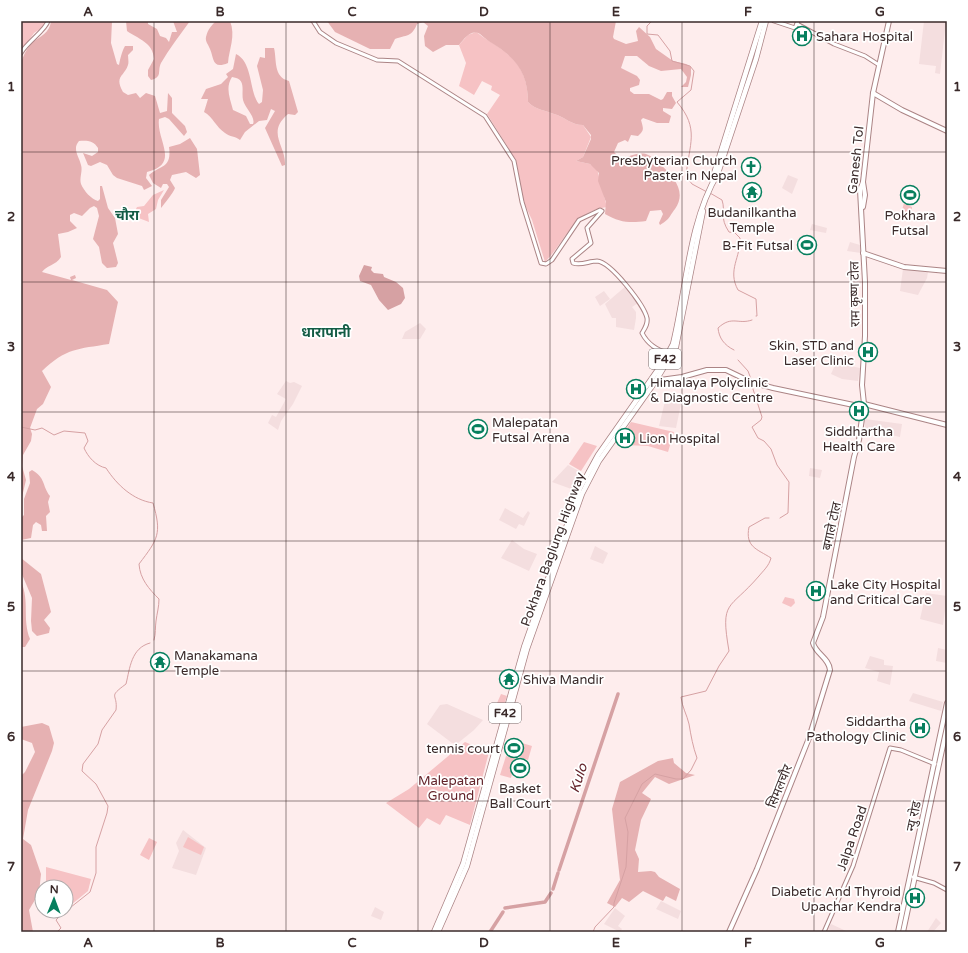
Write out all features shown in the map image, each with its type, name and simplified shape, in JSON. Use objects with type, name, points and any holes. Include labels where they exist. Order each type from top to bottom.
[{"type":"highway","name":"F42","points":[[711,184],[714,170],[752,56],[762,21]]},
{"type":"highway","name":"F42","points":[[711,184],[756,59],[766,21]]},
{"type":"highway","name":"Pokhara Baglung Highway","points":[[438,932],[467,866],[527,649],[582,494],[599,461],[671,354],[680,332],[705,204],[711,184]]},
{"type":"highway","name":"Pokhara Baglung Highway","points":[[434,932],[463,864],[524,647],[578,493],[598,456],[653,381]]},
{"type":"main road","name":"Ganesh Tol","points":[[863,253],[862,209],[865,195],[863,182],[873,94],[890,21]]},
{"type":"main road","points":[[873,94],[902,110],[947,131]]},
{"type":"main road","points":[[863,253],[904,267],[947,271]]},
{"type":"main road","name":"राम कृष्ण टोल","points":[[863,253],[865,313],[862,385],[864,405]]},
{"type":"main road","points":[[653,381],[682,377],[707,370],[726,370],[751,382],[773,388],[864,405],[947,425]]},
{"type":"main road","name":"बगाले टोल","points":[[815,648],[813,643],[823,617],[854,457],[859,440],[864,405]]},
{"type":"main road","name":"सिमलचौर","points":[[729,932],[757,869],[809,738],[829,676],[830,665],[815,648]]},
{"type":"main road","name":"न्यु रोड","points":[[944,740],[947,703]]},
{"type":"main road","name":"न्यु रोड","points":[[898,932],[947,727]]},
{"type":"main road","name":"न्यु रोड","points":[[902,932],[912,877]]},
{"type":"street","points":[[21,53],[32,39],[46,28],[48,21]]},
{"type":"street","points":[[313,21],[320,32],[336,44],[377,60],[398,62],[484,116],[514,160],[522,202],[541,263],[546,264],[552,260],[579,220],[594,212],[600,210],[602,211],[588,228],[591,243],[572,260],[573,263],[577,264],[599,261],[611,268],[625,282],[647,317],[646,325],[642,333],[647,342],[663,352],[671,354]]},
{"type":"street","points":[[774,21],[795,28],[797,23],[834,44],[865,56],[879,64]]},
{"type":"street","name":"Jalpa Road","points":[[824,932],[853,866],[890,748],[901,750],[937,764]]},
{"type":"street","points":[[912,877],[934,883],[947,890]]},
{"type":"shaded area","points":[[51,21],[112,21],[111,43],[117,64],[119,65],[125,46],[133,46],[133,50],[128,55],[128,65],[119,83],[123,92],[128,95],[136,93],[140,98],[146,93],[155,96],[160,113],[167,111],[168,93],[172,98],[172,113],[185,126],[187,132],[184,136],[169,119],[165,117],[159,119],[159,127],[165,150],[165,157],[163,163],[157,168],[147,172],[146,178],[152,186],[144,190],[142,186],[117,178],[113,175],[107,165],[100,162],[91,166],[88,165],[83,153],[92,156],[98,152],[98,148],[92,142],[87,141],[79,141],[77,144],[76,150],[81,167],[82,187],[90,197],[98,201],[100,199],[100,186],[102,186],[108,208],[115,218],[118,234],[113,243],[118,263],[116,267],[107,268],[102,263],[99,247],[93,239],[99,216],[97,208],[94,206],[82,216],[74,213],[70,215],[70,221],[77,228],[58,234],[61,257],[42,272],[71,280],[70,277],[75,275],[76,278],[72,280],[107,290],[118,302],[109,344],[73,351],[50,363],[42,371],[51,387],[43,404],[37,409],[30,428],[32,434],[31,441],[23,455],[22,466],[26,480],[21,501],[21,63],[28,47],[49,29]]},
{"type":"shaded area","points":[[126,21],[148,21],[148,24],[157,29],[160,36],[166,38],[169,42],[172,32],[177,32],[173,21],[190,21],[164,58],[155,79],[151,80],[148,76],[148,70],[154,59],[151,49],[144,42],[127,31]]},
{"type":"shaded area","points":[[216,21],[230,21],[232,27],[228,63],[223,65],[216,64],[214,62],[206,40],[211,26]]},
{"type":"shaded area","points":[[327,21],[616,21],[613,37],[614,39],[626,44],[638,41],[636,31],[639,27],[650,37],[656,49],[673,61],[686,64],[691,67],[691,75],[688,87],[681,87],[686,82],[687,77],[681,69],[661,71],[649,66],[637,56],[625,56],[621,68],[637,76],[640,80],[639,85],[630,88],[630,91],[634,94],[649,94],[661,100],[667,92],[672,92],[672,96],[676,103],[672,109],[663,108],[663,111],[671,116],[669,123],[657,123],[643,118],[641,120],[643,129],[642,132],[638,136],[631,135],[628,142],[625,140],[618,143],[614,152],[621,159],[633,155],[646,154],[652,157],[666,170],[674,180],[679,191],[680,197],[675,209],[669,218],[660,225],[659,223],[663,214],[661,210],[650,211],[646,221],[635,222],[621,221],[605,214],[606,202],[598,181],[599,173],[590,164],[576,161],[583,157],[591,139],[591,135],[583,125],[575,124],[558,115],[531,105],[528,102],[528,93],[524,77],[517,64],[505,52],[480,34],[471,33],[459,45],[446,45],[433,52],[425,46],[424,36],[428,26],[423,22],[417,24],[411,33],[395,39],[390,49],[370,49],[335,32]]},
{"type":"shaded area","points":[[924,21],[946,21],[940,74],[935,73],[936,66],[919,64]]},
{"type":"shaded area","points":[[265,48],[274,48],[278,72],[280,76],[289,81],[298,112],[295,115],[288,114],[278,127],[279,139],[285,158],[285,165],[282,166],[265,128],[275,111],[271,109],[267,120],[259,121],[245,132],[240,140],[222,131],[204,112],[208,99],[201,99],[206,89],[221,84],[228,77],[226,74],[233,69],[236,54],[241,58],[248,70],[256,99],[259,104],[262,102],[263,90],[257,66],[260,57],[265,58]],"holes":[[[232,77],[237,78],[242,83],[243,100],[252,115],[254,121],[253,124],[250,124],[246,116],[233,110],[228,89]]]},
{"type":"shaded area","points":[[190,138],[197,149],[200,175],[196,178],[186,172],[172,175],[170,180],[175,188],[161,208],[161,200],[169,187],[167,184],[163,184],[161,188],[153,183],[149,175],[165,165],[169,159],[169,147],[180,144]]},
{"type":"shaded area","points":[[788,175],[798,179],[792,194],[782,188]]},
{"type":"shaded area","points":[[812,224],[827,228],[826,233],[810,230]]},
{"type":"shaded area","points":[[850,242],[860,245],[861,253],[847,251]]},
{"type":"shaded area","points":[[364,265],[372,267],[371,270],[374,273],[383,274],[384,277],[396,282],[403,288],[405,298],[401,304],[388,310],[379,300],[371,285],[360,281],[359,276]]},
{"type":"shaded area","points":[[903,269],[928,272],[927,278],[918,295],[900,291]]},
{"type":"shaded area","points":[[626,286],[638,303],[632,307],[636,312],[634,330],[616,327],[616,318],[612,318],[605,304]]},
{"type":"shaded area","points":[[604,291],[610,299],[600,306],[595,297]]},
{"type":"shaded area","points":[[420,323],[426,329],[420,339],[402,339],[405,332]]},
{"type":"shaded area","points":[[836,363],[860,368],[858,381],[842,379],[831,374]]},
{"type":"shaded area","points":[[735,377],[745,383],[742,388],[734,383]]},
{"type":"shaded area","points":[[286,381],[290,383],[294,382],[302,386],[293,404],[281,421],[278,430],[268,423],[272,415],[276,417],[286,399],[277,394]]},
{"type":"shaded area","points":[[665,401],[681,404],[676,428],[659,426]]},
{"type":"shaded area","points":[[865,419],[902,424],[900,437],[865,429]]},
{"type":"shaded area","points":[[568,465],[582,473],[574,490],[552,482]]},
{"type":"shaded area","points":[[810,468],[822,470],[820,478],[809,476]]},
{"type":"shaded area","points":[[32,470],[40,476],[50,496],[48,502],[50,512],[46,516],[47,531],[42,531],[41,525],[36,522],[33,525],[31,538],[21,540],[21,518],[24,515],[24,499],[30,483],[29,472]]},
{"type":"shaded area","points":[[505,508],[523,518],[528,511],[530,513],[524,526],[519,524],[516,529],[499,520]]},
{"type":"shaded area","points":[[512,540],[524,549],[537,554],[529,571],[501,558]]},
{"type":"shaded area","points":[[595,546],[608,553],[603,564],[590,559]]},
{"type":"shaded area","points":[[21,558],[41,574],[51,612],[44,620],[50,628],[49,633],[37,636],[32,631],[32,598],[21,572]]},
{"type":"shaded area","points":[[21,581],[24,589],[26,624],[30,639],[25,647],[21,647]]},
{"type":"shaded area","points":[[926,593],[947,596],[943,625],[920,619]]},
{"type":"shaded area","points":[[938,648],[947,650],[947,663],[936,661]]},
{"type":"shaded area","points":[[870,656],[884,660],[884,665],[893,666],[890,685],[877,681],[879,672],[865,668]]},
{"type":"shaded area","points":[[913,693],[943,702],[941,711],[909,701]]},
{"type":"shaded area","points":[[447,704],[483,720],[474,730],[458,743],[452,743],[427,724],[440,705]]},
{"type":"shaded area","points":[[42,723],[49,726],[54,743],[28,810],[23,839],[31,845],[41,874],[40,879],[34,879],[34,902],[29,910],[33,932],[21,932],[21,776],[25,772],[35,752],[32,743],[21,739],[21,727]]},
{"type":"shaded area","points":[[673,758],[674,763],[686,773],[695,775],[669,784],[655,777],[642,793],[651,799],[641,820],[635,850],[639,859],[638,872],[655,872],[659,877],[680,889],[676,901],[666,896],[663,901],[643,891],[629,902],[622,898],[615,907],[607,903],[620,880],[612,809],[620,782],[658,761]]},
{"type":"shaded area","points":[[183,830],[206,848],[196,875],[172,868],[179,851],[176,843]]},
{"type":"shaded area","points":[[661,901],[681,911],[678,919],[656,909]]},
{"type":"shaded area","points":[[375,907],[384,912],[381,920],[371,916]]},
{"type":"shaded area","points":[[615,908],[625,916],[618,926],[622,929],[620,932],[604,924]]},
{"type":"shaded area","points":[[936,918],[941,923],[933,932],[927,932]]},
{"type":"shaded area","points":[[831,924],[848,932],[833,932],[828,929]]},
{"type":"green space","points":[[21,21],[47,21],[43,27],[34,33],[21,52]]},
{"type":"green space","points":[[476,32],[504,51],[517,64],[525,80],[528,102],[531,105],[558,115],[575,124],[583,125],[591,137],[583,157],[576,161],[590,164],[597,169],[607,207],[586,214],[578,221],[545,262],[532,220],[524,203],[516,160],[487,114],[500,95],[491,90],[492,86],[482,81],[474,95],[459,86],[466,63],[459,45],[468,35]]},
{"type":"green space","points":[[164,190],[158,200],[156,209],[148,214],[149,222],[136,217],[135,211],[137,207],[144,206],[153,195]]},
{"type":"green space","points":[[904,203],[912,207],[911,218],[904,218],[902,210]]},
{"type":"green space","points":[[631,422],[674,432],[668,452],[648,446],[625,445],[631,434],[625,431]]},
{"type":"green space","points":[[584,442],[597,446],[581,471],[569,464]]},
{"type":"green space","points":[[785,597],[794,599],[795,603],[791,607],[782,603]]},
{"type":"green space","points":[[501,694],[507,696],[502,711],[494,710]]},
{"type":"green space","name":"tennis court","points":[[511,739],[521,742],[517,758],[507,755]]},
{"type":"green space","name":"Malepatan Ground","points":[[465,742],[489,752],[470,825],[446,815],[440,825],[427,818],[419,828],[386,803],[409,789]]},
{"type":"green space","points":[[522,743],[532,746],[528,760],[519,757]]},
{"type":"green space","points":[[506,756],[516,759],[511,778],[500,775]]},
{"type":"green space","name":"Basket Ball Court","points":[[518,761],[525,763],[521,775],[515,773]]},
{"type":"green space","points":[[188,837],[204,847],[201,855],[183,847]]},
{"type":"green space","points":[[149,838],[157,842],[149,860],[140,855]]},
{"type":"green space","points":[[46,867],[91,879],[88,891],[74,902],[74,879],[46,879]]},
{"type":"waterway","points":[[652,21],[647,26],[647,34],[658,35],[670,51],[672,61],[690,66],[694,71],[691,90],[677,102],[689,120],[691,129],[691,146],[686,176],[692,184],[707,192]]},
{"type":"waterway","points":[[710,193],[722,200],[723,218],[726,227],[729,232],[735,233],[740,238],[739,251],[734,270],[735,283],[738,290],[756,299],[756,316]]},
{"type":"waterway","points":[[734,350],[727,346],[723,341],[718,328],[731,321],[743,322],[752,320]]},
{"type":"waterway","points":[[738,360],[748,371],[751,379]]},
{"type":"waterway","points":[[752,386],[762,417],[761,420],[752,427],[758,438],[764,441],[771,449],[777,465],[789,482],[788,513],[780,518]]},
{"type":"waterway","points":[[21,427],[35,430],[42,428],[54,435],[64,431],[85,433],[88,441],[84,448],[93,461],[106,468],[120,486],[126,491],[139,499],[153,503],[158,529],[154,542],[139,564],[143,579],[159,599],[154,640]]},
{"type":"waterway","points":[[593,932],[595,927],[614,907],[626,867],[628,832],[625,818],[642,784],[655,774],[676,779],[683,779],[691,770],[697,758],[681,697],[706,691],[729,651],[726,634],[726,622],[729,607],[764,570],[771,558],[753,547],[749,539],[749,527],[765,518],[769,518]]},
{"type":"waterway","points":[[74,905],[90,892],[96,873],[96,847],[108,806],[96,784],[82,771],[83,764],[98,744],[102,730],[116,710],[115,694],[126,684],[132,659],[139,649],[150,643]]},
{"type":"waterway","name":"Kulo","points":[[559,870],[618,694]]},
{"type":"waterway","name":"Kulo","points":[[553,889],[558,873]]},
{"type":"waterway","name":"Kulo","points":[[505,908],[545,902],[551,893]]},
{"type":"waterway","name":"Kulo","points":[[490,932],[503,912]]},
{"type":"waterway","points":[[57,919],[56,920],[61,928],[57,932]]},
{"type":"place","name":"Sahara Hospital","points":[[802,36]]},
{"type":"place","name":"Presbyterian Church Paster in Nepal","points":[[751,167]]},
{"type":"place","name":"Budanilkantha Temple","points":[[752,192]]},
{"type":"place","name":"Pokhara Futsal","points":[[910,195]]},
{"type":"place","name":"B-Fit Futsal","points":[[807,245]]},
{"type":"place","name":"Skin, STD and Laser Clinic","points":[[868,352]]},
{"type":"place","name":"Himalaya Polyclinic & Diagnostic Centre","points":[[636,389]]},
{"type":"place","name":"Siddhartha Health Care","points":[[859,411]]},
{"type":"place","name":"Malepatan Futsal Arena","points":[[478,429]]},
{"type":"place","name":"Lion Hospital","points":[[625,438]]},
{"type":"place","name":"Lake City Hospital and Critical Care","points":[[816,591]]},
{"type":"place","name":"Manakamana Temple","points":[[160,662]]},
{"type":"place","name":"Shiva Mandir","points":[[509,679]]},
{"type":"place","name":"Siddartha Pathology Clinic","points":[[920,728]]},
{"type":"place","name":"tennis court","points":[[514,748]]},
{"type":"place","name":"Basket Ball Court","points":[[520,768]]},
{"type":"place","name":"Diabetic And Thyroid Upachar Kendra","points":[[915,898]]},
{"type":"district","name":"चौरा","points":[[127,215]]},
{"type":"district","name":"धारापानी","points":[[326,332]]}]
